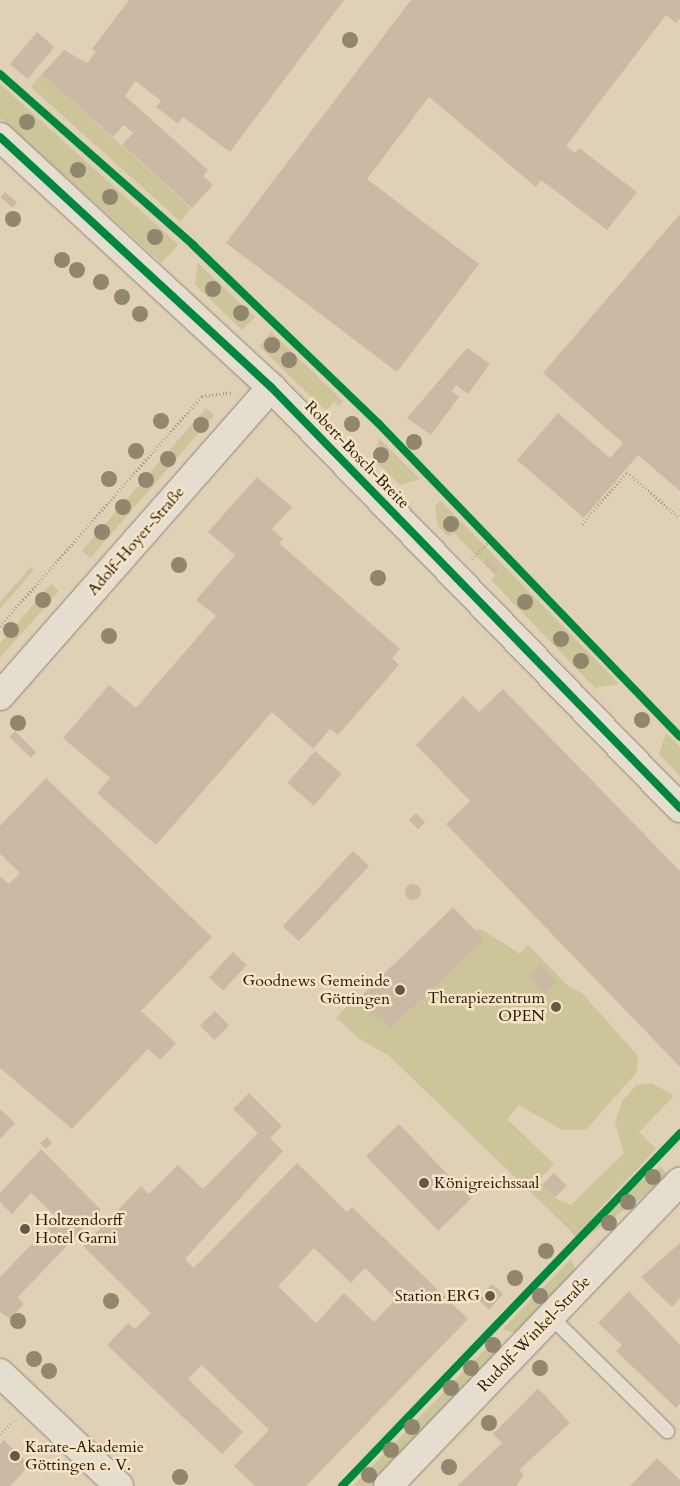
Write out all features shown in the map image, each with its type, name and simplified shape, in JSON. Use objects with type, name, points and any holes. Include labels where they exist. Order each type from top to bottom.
[{"type":"street","name":"Robert-Bosch-Breite","points":[[0,137],[271,386],[680,808]]},
{"type":"street","name":"Adolf-Hoyer-Straße","points":[[0,696],[271,386]]},
{"type":"street","name":"Rudolf-Winkel-Straße","points":[[388,1486],[680,1182]]},
{"type":"street","points":[[0,1373],[119,1486]]},
{"type":"lane","points":[[551,1317],[666,1431]]},
{"type":"path","points":[[0,626],[202,396],[271,386]]},
{"type":"path","points":[[582,524],[627,472],[680,518]]},
{"type":"path","points":[[485,533],[498,546]]},
{"type":"shaded area","points":[[42,74],[191,208],[180,221],[31,87]]},
{"type":"shaded area","points":[[0,84],[178,245],[162,263],[0,118]]},
{"type":"shaded area","points":[[198,263],[255,317],[242,330],[195,285]]},
{"type":"shaded area","points":[[271,332],[343,401],[339,406],[334,402],[326,411],[259,346]]},
{"type":"shaded area","points":[[206,408],[214,415],[90,558],[82,551]]},
{"type":"shaded area","points":[[379,438],[420,479],[400,485],[373,459]]},
{"type":"shaded area","points":[[440,500],[619,684],[595,688],[491,580],[500,571],[487,558],[482,562],[454,533],[449,537],[438,526],[435,507]]},
{"type":"shaded area","points":[[31,567],[34,570],[0,609],[0,602]]},
{"type":"shaded area","points":[[51,584],[59,591],[0,658],[0,643]]},
{"type":"shaded area","points":[[666,733],[680,747],[680,776],[659,754]]},
{"type":"shaded area","name":"Therapiezentrum OPEN","points":[[481,929],[520,954],[528,945],[569,987],[582,993],[638,1056],[637,1072],[586,1130],[562,1130],[519,1105],[507,1119],[554,1164],[538,1181],[555,1198],[571,1205],[624,1153],[615,1123],[622,1101],[636,1085],[652,1083],[674,1096],[639,1132],[656,1149],[575,1235],[388,1055],[361,1040],[336,1018],[359,994],[391,1027],[483,939],[476,930]]},
{"type":"shaded area","points":[[661,1166],[669,1177],[579,1243],[571,1231]]},
{"type":"shaded area","points":[[571,1259],[577,1273],[519,1333],[502,1330]]},
{"type":"shaded area","points":[[494,1340],[500,1346],[497,1357],[373,1486],[353,1486]]},
{"type":"building","points":[[129,0],[344,0],[230,152],[183,117],[178,124],[156,107],[161,101],[135,81],[125,96],[208,170],[203,176],[213,185],[192,208],[122,145],[133,133],[124,125],[113,137],[42,74],[64,50],[87,63],[96,52],[92,49]]},
{"type":"building","points":[[411,0],[680,0],[680,18],[676,23],[666,15],[566,146],[575,153],[579,148],[637,192],[607,230],[541,180],[536,187],[429,97],[367,179],[479,264],[397,372],[226,243]]},
{"type":"building","points":[[37,32],[55,47],[28,79],[10,64]]},
{"type":"building","points":[[5,192],[17,202],[13,208],[1,197]]},
{"type":"building","points":[[680,214],[680,491],[638,455],[584,518],[517,460],[558,413],[610,458],[623,443],[543,373]]},
{"type":"building","points":[[467,348],[490,364],[468,394],[456,385],[452,391],[459,397],[431,435],[407,418]]},
{"type":"building","points":[[257,477],[292,507],[272,529],[283,539],[279,543],[400,649],[392,658],[399,665],[338,735],[330,729],[313,749],[272,712],[156,845],[97,793],[110,778],[63,738],[109,685],[136,708],[216,616],[196,600],[235,555],[208,532]]},
{"type":"building","points":[[487,558],[500,571],[495,575],[483,562]]},
{"type":"building","points":[[503,689],[680,871],[680,1067],[446,824],[470,801],[416,745],[463,696],[479,712]]},
{"type":"building","points":[[15,731],[36,752],[31,758],[9,737]]},
{"type":"building","points":[[315,751],[341,774],[314,806],[287,783]]},
{"type":"building","points":[[46,778],[212,937],[141,1011],[176,1043],[160,1060],[148,1049],[72,1129],[0,1068],[0,876],[9,884],[20,873],[0,854],[0,826]]},
{"type":"building","points":[[416,813],[425,822],[418,829],[409,820]]},
{"type":"building","points":[[353,851],[369,866],[299,941],[283,926]]},
{"type":"building","points":[[410,884],[416,884],[421,889],[419,898],[410,900],[405,895],[405,889]]},
{"type":"building","points":[[453,907],[484,939],[391,1028],[379,1015],[375,1019],[368,1013],[373,1008],[361,996]]},
{"type":"building","points":[[233,952],[247,965],[223,991],[209,978]]},
{"type":"building","points":[[541,965],[557,983],[544,994],[528,976]]},
{"type":"building","points":[[215,1011],[229,1025],[214,1040],[200,1026]]},
{"type":"building","points":[[249,1093],[282,1126],[270,1138],[283,1151],[185,1259],[194,1268],[297,1163],[347,1212],[352,1207],[468,1319],[306,1486],[255,1486],[234,1466],[269,1430],[202,1365],[188,1379],[243,1432],[222,1454],[107,1345],[128,1323],[135,1329],[151,1313],[83,1246],[141,1186],[149,1194],[178,1165],[203,1189],[258,1133],[233,1109]],"holes":[[[314,1248],[351,1283],[365,1268],[396,1299],[374,1322],[344,1293],[316,1323],[278,1286]]]},
{"type":"building","points":[[0,1109],[15,1123],[0,1139]]},
{"type":"building","name":"Königreichssaal","points":[[399,1124],[471,1199],[438,1231],[366,1156]]},
{"type":"building","points":[[47,1137],[52,1143],[46,1149],[40,1143]]},
{"type":"building","points":[[41,1149],[101,1210],[18,1297],[24,1304],[10,1319],[0,1312],[0,1277],[57,1218],[31,1193],[12,1214],[0,1202],[0,1193]]},
{"type":"building","points":[[554,1173],[567,1186],[555,1198],[542,1185]]},
{"type":"building","points":[[680,1243],[680,1298],[672,1307],[641,1277]]},
{"type":"building","name":"Station ERG","points":[[492,1284],[503,1294],[489,1310],[478,1300]]},
{"type":"building","points":[[629,1291],[680,1345],[680,1403],[676,1408],[616,1351],[622,1345],[598,1323]]},
{"type":"building","points":[[538,1388],[570,1423],[519,1470],[524,1475],[516,1486],[457,1486],[502,1443],[493,1434]]},
{"type":"building","points":[[4,1440],[30,1465],[10,1486],[0,1486],[0,1445]]},
{"type":"building","points":[[657,1458],[680,1480],[680,1486],[630,1486]]},
{"type":"cycle path","points":[[0,74],[193,245],[379,424],[680,737]]},
{"type":"cycle path","points":[[0,137],[271,387],[680,808]]},
{"type":"cycle path","points":[[342,1486],[680,1133]]},
{"type":"place","name":"Goodnews Gemeinde Göttingen","points":[[400,990]]},
{"type":"place","name":"Therapiezentrum OPEN","points":[[556,1007]]},
{"type":"place","name":"Königreichssaal","points":[[424,1183]]},
{"type":"place","name":"Holtzendorff Hotel Garni","points":[[25,1229]]},
{"type":"place","name":"Station ERG","points":[[490,1296]]},
{"type":"place","name":"Karate-Akademie Göttingen e. V.","points":[[15,1456]]}]
